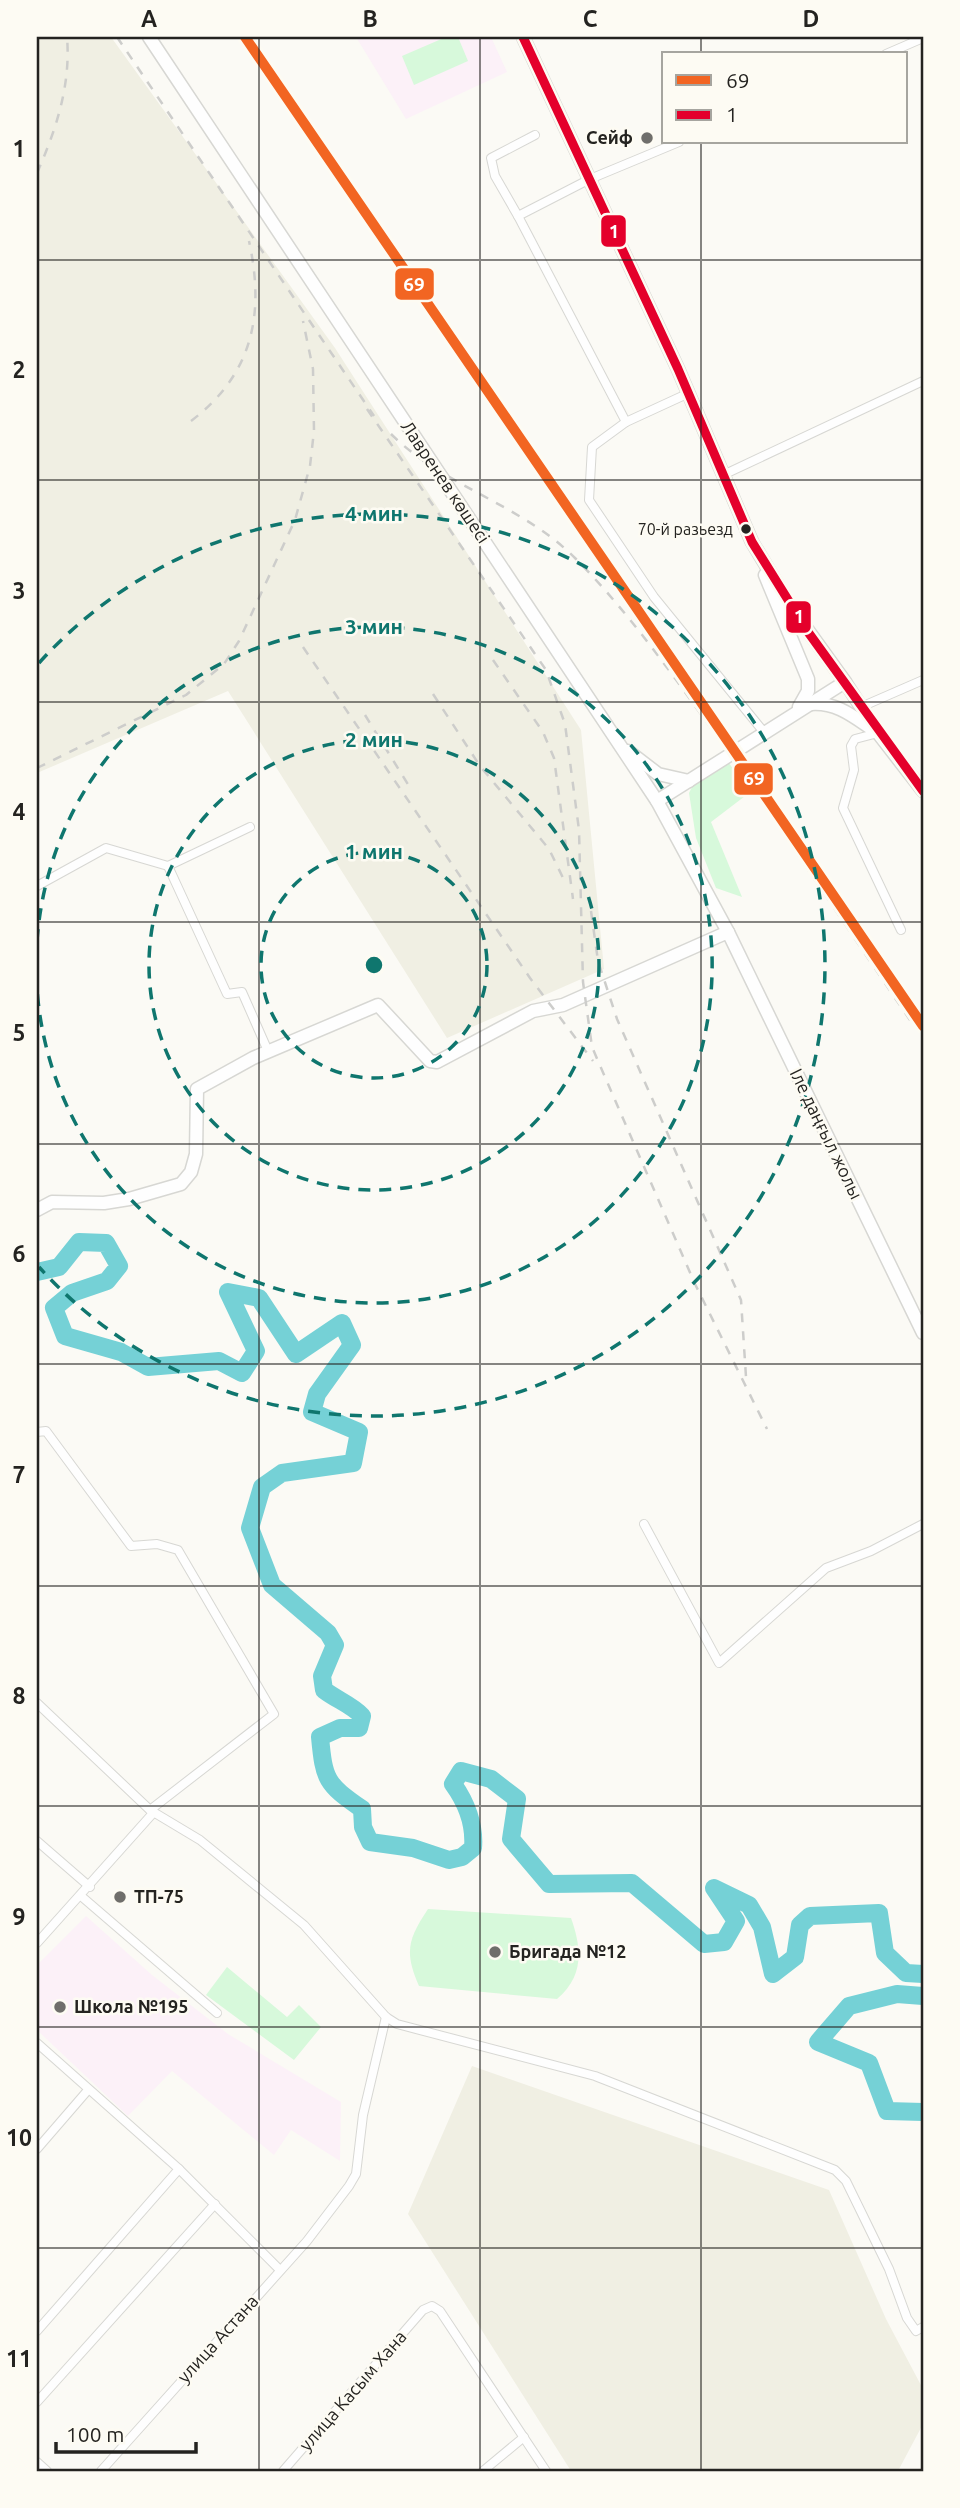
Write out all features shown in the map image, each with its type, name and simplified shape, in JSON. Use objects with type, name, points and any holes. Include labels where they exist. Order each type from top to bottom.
[{"type":"main road","name":"Лавренев көшесі","points":[[149,37],[657,801],[728,933]]},
{"type":"main road","points":[[523,37],[689,393],[752,542],[808,679],[808,691],[803,707]]},
{"type":"main road","points":[[752,542],[791,607],[878,733],[923,791]]},
{"type":"main road","points":[[657,801],[763,731],[845,682]]},
{"type":"main road","points":[[803,707],[827,703],[839,707],[878,733]]},
{"type":"main road","points":[[615,740],[658,774],[689,781]]},
{"type":"main road","points":[[37,1210],[52,1202],[104,1203],[129,1199],[181,1184],[191,1172],[196,1154],[197,1088],[268,1051],[378,1005],[430,1060],[437,1062],[533,1011],[563,1005],[728,933]]},
{"type":"main road","name":"Іле даңғыл жолы","points":[[728,933],[923,1333]]},
{"type":"street","points":[[891,52],[923,38]]},
{"type":"street","points":[[535,135],[491,158],[495,176],[626,422]]},
{"type":"street","points":[[518,216],[590,179],[674,144]]},
{"type":"street","points":[[723,475],[923,381]]},
{"type":"street","points":[[689,393],[626,422],[592,447],[589,500],[654,597],[763,731]]},
{"type":"street","points":[[861,707],[923,680]]},
{"type":"street","points":[[878,733],[855,739],[851,746],[853,770],[843,808],[901,930]]},
{"type":"street","points":[[37,886],[106,848],[169,866],[250,827]]},
{"type":"street","points":[[169,866],[227,994],[242,992],[268,1051]]},
{"type":"street","points":[[37,1432],[47,1431],[131,1546],[157,1544],[178,1549],[274,1714],[152,1811],[90,1887],[37,1942]]},
{"type":"street","points":[[644,1524],[719,1663],[825,1568],[871,1551],[923,1524]]},
{"type":"street","points":[[37,1703],[152,1811],[200,1840],[304,1925],[386,2017],[397,2024],[595,2076],[822,2162],[846,2181],[889,2269],[906,2318],[916,2331],[923,2327]]},
{"type":"street","points":[[37,1840],[90,1887]]},
{"type":"street","points":[[81,1896],[217,2013]]},
{"type":"street","name":"улица Астана","points":[[101,2471],[341,2198],[356,2174],[363,2115],[386,2017]]},
{"type":"street","points":[[37,2043],[179,2169],[280,2270]]},
{"type":"street","points":[[37,2149],[88,2090]]},
{"type":"street","points":[[37,2331],[179,2169]]},
{"type":"street","points":[[37,2402],[215,2204]]},
{"type":"street","name":"улица Касым Хана","points":[[283,2471],[423,2310],[432,2306],[440,2311],[524,2437]]},
{"type":"street","points":[[483,2471],[524,2437],[546,2471]]},
{"type":"street","points":[[37,2462],[47,2471]]},
{"type":"shaded area","points":[[37,37],[111,37],[335,348],[581,730],[604,969],[447,1038],[228,691],[37,773]]},
{"type":"shaded area","points":[[356,37],[491,37],[507,72],[406,119]]},
{"type":"shaded area","points":[[86,1916],[152,1975],[228,2034],[341,2102],[340,2161],[291,2130],[274,2155],[172,2071],[128,2116],[37,2030],[37,1965]]},
{"type":"shaded area","points":[[472,2066],[829,2190],[886,2319],[923,2389],[923,2424],[898,2471],[571,2471],[408,2214]]},
{"type":"green space","points":[[446,37],[458,37],[468,61],[414,85],[402,56]]},
{"type":"green space","points":[[727,760],[749,793],[711,822],[742,897],[716,888],[696,838],[689,793],[693,785]]},
{"type":"green space","name":"Бригада №12","points":[[428,1909],[571,1918],[579,1951],[572,1981],[557,1999],[419,1986],[411,1964],[410,1946]]},
{"type":"green space","points":[[227,1967],[287,2017],[299,2005],[321,2027],[294,2060],[206,1995]]},
{"type":"waterway","points":[[37,1272],[59,1267],[79,1242],[106,1243],[119,1266],[107,1281],[72,1293],[54,1308],[65,1336],[121,1352],[148,1367],[219,1361],[242,1373],[256,1351],[228,1292],[259,1298],[296,1354],[342,1323],[352,1345],[317,1394],[312,1412],[359,1432],[353,1463],[282,1473],[262,1487],[250,1528],[272,1585],[328,1633],[335,1645],[322,1676],[324,1690],[362,1716],[359,1728],[340,1728],[320,1737],[323,1763],[334,1787],[362,1809],[363,1827],[370,1842],[413,1848],[449,1860],[462,1857],[473,1848],[473,1831],[469,1814],[453,1784],[461,1771],[491,1779],[517,1799],[511,1839],[549,1884],[632,1883],[704,1944],[724,1942],[736,1921],[714,1888],[749,1905],[762,1927],[773,1974],[795,1957],[800,1925],[810,1916],[879,1913],[885,1953],[906,1973],[923,1974]]},
{"type":"waterway","points":[[923,1996],[897,1994],[849,2006],[818,2042],[869,2063],[887,2111],[923,2112]]},
{"type":"railway","points":[[37,173],[61,107],[67,72],[67,37]]},
{"type":"railway","points":[[117,37],[374,416]]},
{"type":"railway","points":[[191,421],[212,403],[228,383],[241,363],[249,341],[254,318],[255,293],[249,241]]},
{"type":"railway","points":[[37,768],[186,695],[224,664],[239,641],[295,520],[310,466],[314,431],[313,369],[303,321]]},
{"type":"railway","points":[[367,409],[546,670],[565,724],[579,830],[583,982],[592,1047],[695,1284],[767,1429]]},
{"type":"railway","points":[[391,434],[434,468],[532,524],[576,559],[635,626],[796,839]]},
{"type":"railway","points":[[303,647],[530,978],[593,1061]]},
{"type":"railway","points":[[493,660],[543,732],[554,758],[573,899]]},
{"type":"railway","points":[[433,694],[480,766],[549,849],[566,884]]},
{"type":"railway","points":[[365,715],[409,786]]},
{"type":"railway","points":[[784,834],[912,1023]]},
{"type":"railway","points":[[591,911],[598,961],[617,1019],[741,1300],[746,1377]]},
{"type":"transit line","name":"69","points":[[245,37],[923,1026]]},
{"type":"transit line","name":"1","points":[[523,37],[678,369],[752,542],[808,632],[923,791]]},
{"type":"place","name":"Сейф","points":[[647,138]]},
{"type":"place","name":"70-й разьезд","points":[[746,529]]},
{"type":"place","name":"ТП-75","points":[[120,1897]]},
{"type":"place","name":"Бригада №12","points":[[495,1952]]},
{"type":"place","name":"Школа №195","points":[[60,2007]]}]
